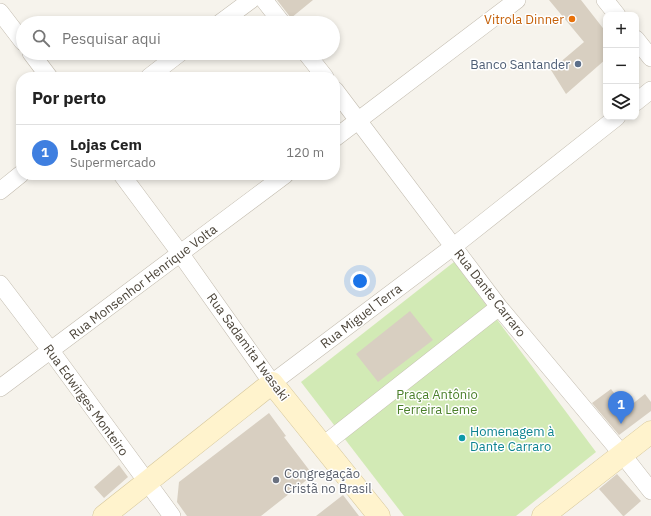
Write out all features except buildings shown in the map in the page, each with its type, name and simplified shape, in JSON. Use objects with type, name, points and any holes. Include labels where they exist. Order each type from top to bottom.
[{"type":"main road","name":"Rua Sadamita Iwasaki","points":[[272,383],[379,516]]},
{"type":"main road","name":"Rua Miguel Terra","points":[[104,516],[272,383]]},
{"type":"main road","points":[[543,516],[651,432]]},
{"type":"street","points":[[229,16],[251,0]]},
{"type":"street","points":[[264,0],[277,16]]},
{"type":"street","points":[[340,134],[517,0]]},
{"type":"street","points":[[605,0],[615,12]]},
{"type":"street","points":[[0,12],[16,33]]},
{"type":"street","points":[[639,43],[651,58]]},
{"type":"street","points":[[36,60],[45,72]]},
{"type":"street","points":[[155,72],[171,60]]},
{"type":"street","points":[[312,60],[321,72]]},
{"type":"street","points":[[639,100],[651,90]]},
{"type":"street","name":"Rua Dante Carraro","points":[[340,96],[499,307],[651,490]]},
{"type":"street","name":"Rua Miguel Terra","points":[[272,383],[454,246],[613,120]]},
{"type":"street","points":[[0,191],[16,178]]},
{"type":"street","name":"Rua Sadamita Iwasaki","points":[[126,180],[180,253],[272,383]]},
{"type":"street","name":"Rua Monsenhor Henrique Volta","points":[[0,388],[278,180]]},
{"type":"street","name":"Rua Edwirges Monteiro","points":[[0,284],[172,516]]},
{"type":"street","points":[[322,446],[499,307]]},
{"type":"green space","name":"Praça Antônio Ferreira Leme","points":[[454,262],[596,452],[516,516],[404,516],[301,382]]},
{"type":"place","name":"Vitrola Dinner","points":[[572,19]]},
{"type":"place","name":"Banco Santander","points":[[578,64]]},
{"type":"place","name":"Lojas Cem","points":[[621,424]]},
{"type":"place","name":"Homenagem à Dante Carraro","points":[[462,438]]},
{"type":"place","name":"Congregação Cristã no Brasil","points":[[276,480]]}]
